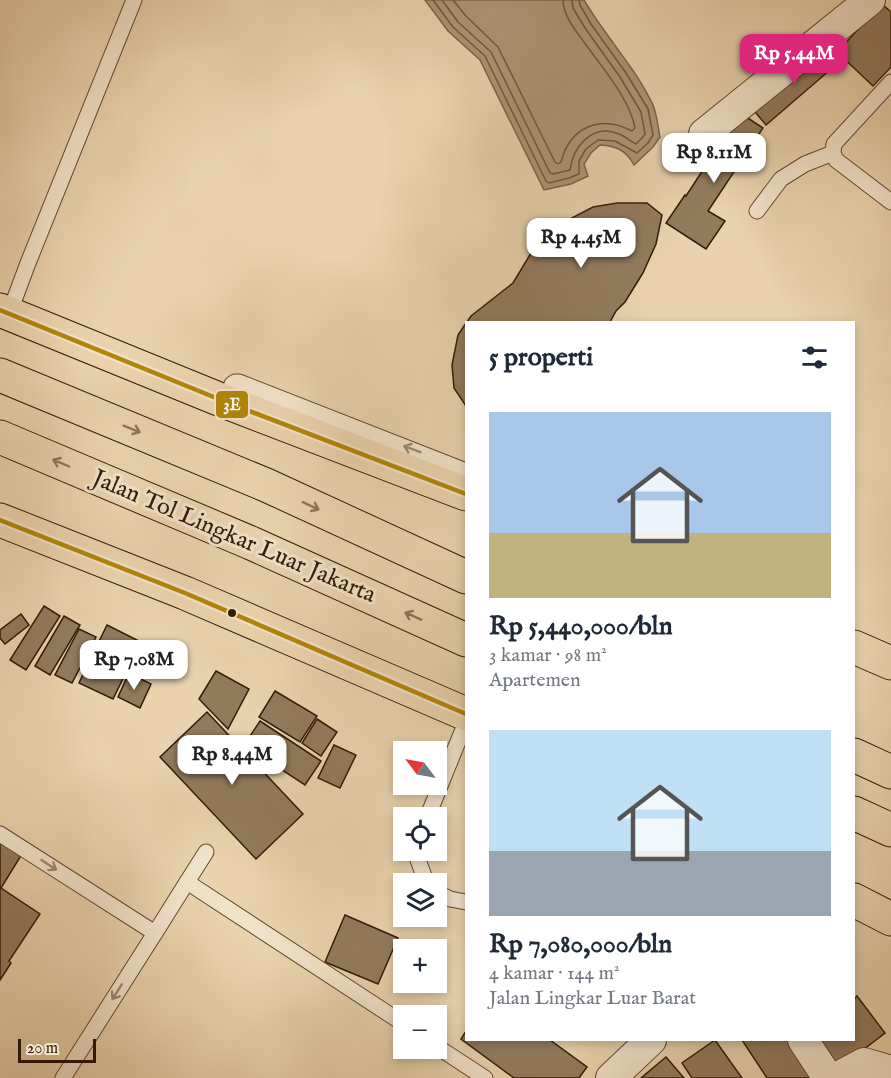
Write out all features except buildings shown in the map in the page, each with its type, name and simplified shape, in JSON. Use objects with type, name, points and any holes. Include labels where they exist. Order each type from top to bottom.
[{"type":"main road","points":[[4,312],[226,402],[465,494]]},
{"type":"main road","points":[[0,375],[266,485],[465,577]]},
{"type":"main road","name":"Jalan Tol Lingkar Luar Jakarta","points":[[0,437],[250,543],[465,640]]},
{"type":"main road","points":[[0,520],[185,593],[465,714]]},
{"type":"main road","points":[[855,647],[891,662]]},
{"type":"main road","points":[[855,755],[891,772]]},
{"type":"main road","points":[[855,813],[891,830]]},
{"type":"main road","points":[[855,901],[891,920]]},
{"type":"street","points":[[704,134],[870,0]]},
{"type":"street","points":[[611,1078],[650,1041]]},
{"type":"street","points":[[804,1041],[828,1078]]},
{"type":"street","points":[[836,1078],[864,1063],[891,1071]]},
{"type":"lane","points":[[4,312],[28,263],[134,0]]},
{"type":"lane","points":[[891,82],[834,144],[833,153],[836,160],[891,202]]},
{"type":"lane","points":[[757,211],[782,179],[806,164],[833,153]]},
{"type":"lane","points":[[226,402],[232,384],[235,381],[239,382],[465,471]]},
{"type":"lane","points":[[431,807],[465,724]]},
{"type":"lane","points":[[0,834],[155,933]]},
{"type":"lane","points":[[63,1078],[206,852]]},
{"type":"lane","points":[[187,882],[393,1017]]},
{"type":"lane","points":[[447,898],[465,902]]},
{"type":"lane","points":[[447,1053],[485,1078]]},
{"type":"water","points":[[425,0],[584,0],[646,91],[654,109],[660,137],[634,165],[620,150],[600,145],[584,164],[588,176],[571,184],[544,190],[480,60],[448,31]]},
{"type":"transit line","name":"3E","points":[[0,310],[226,402],[465,494]]},
{"type":"transit line","name":"3E","points":[[0,520],[185,593],[465,714]]}]
